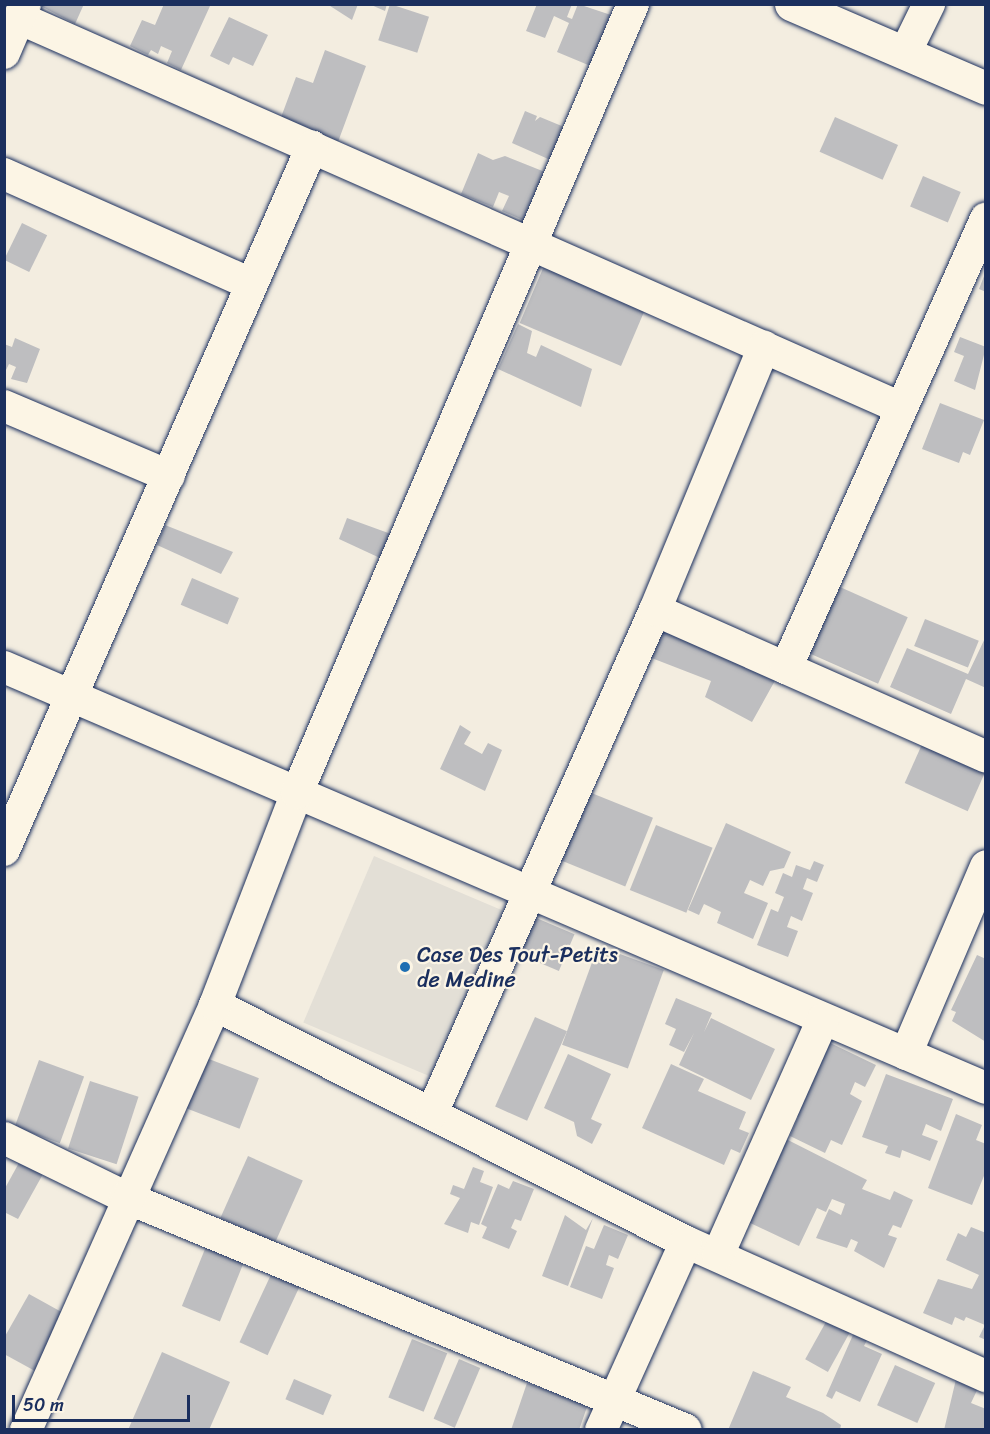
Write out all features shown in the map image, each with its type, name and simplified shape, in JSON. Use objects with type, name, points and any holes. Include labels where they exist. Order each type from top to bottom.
[{"type":"main road","points":[[792,4],[986,87]]},
{"type":"street","points":[[26,1430],[125,1197],[215,1005],[297,793],[633,4]]},
{"type":"street","points":[[905,53],[929,4]]},
{"type":"street","points":[[4,53],[22,11],[312,147],[901,408]]},
{"type":"street","points":[[4,850],[312,147]]},
{"type":"street","points":[[4,174],[251,284]]},
{"type":"street","points":[[786,669],[986,218]]},
{"type":"street","points":[[432,1113],[655,610],[764,347]]},
{"type":"street","points":[[4,406],[169,476]]},
{"type":"street","points":[[655,610],[986,757]]},
{"type":"street","points":[[4,667],[986,1088]]},
{"type":"street","points":[[906,1054],[986,866]]},
{"type":"street","points":[[215,1005],[686,1242],[986,1376]]},
{"type":"street","points":[[718,1255],[823,1019]]},
{"type":"street","points":[[4,1138],[125,1197],[615,1396],[686,1430]]},
{"type":"street","points":[[601,1430],[686,1242]]},
{"type":"shaded area","name":"Case Des Tout-Petits de Medine","points":[[374,856],[506,912],[435,1078],[303,1023]]},
{"type":"building","points":[[37,4],[84,4],[75,24]]},
{"type":"building","points":[[164,4],[210,6],[181,70],[167,63],[172,51],[161,46],[158,54],[151,50],[148,55],[130,46],[142,20],[155,25]]},
{"type":"building","points":[[327,4],[358,4],[352,20]]},
{"type":"building","points":[[369,4],[387,4],[385,11]]},
{"type":"building","points":[[390,4],[429,17],[417,53],[378,40]]},
{"type":"building","points":[[537,4],[572,4],[567,17],[572,19],[578,4],[614,16],[593,67],[557,52],[569,23],[554,16],[545,38],[526,31]]},
{"type":"building","points":[[229,17],[268,35],[253,66],[233,57],[229,65],[210,56]]},
{"type":"building","points":[[325,50],[366,66],[338,142],[280,120],[296,77],[313,83]]},
{"type":"building","points":[[525,111],[537,116],[535,121],[540,117],[569,129],[555,162],[512,143]]},
{"type":"building","points":[[835,117],[898,145],[883,180],[820,152]]},
{"type":"building","points":[[478,153],[493,160],[505,156],[550,174],[530,223],[502,211],[509,196],[499,192],[493,207],[461,194]]},
{"type":"building","points":[[923,176],[961,192],[948,222],[910,206]]},
{"type":"building","points":[[22,223],[47,235],[29,272],[4,260]]},
{"type":"building","points":[[544,266],[645,309],[621,366],[520,323]]},
{"type":"building","points":[[986,271],[986,292],[979,289]]},
{"type":"building","points":[[518,324],[532,331],[527,353],[536,357],[541,345],[592,369],[581,407],[498,369]]},
{"type":"building","points":[[960,337],[986,347],[975,390],[954,381],[964,356],[954,352]]},
{"type":"building","points":[[15,338],[40,349],[27,383],[11,379],[16,367],[9,364],[4,374],[4,344],[12,347]]},
{"type":"building","points":[[940,403],[984,420],[970,455],[963,452],[959,463],[922,449]]},
{"type":"building","points":[[347,518],[391,534],[380,558],[339,539]]},
{"type":"building","points":[[165,525],[233,552],[221,574],[157,545]]},
{"type":"building","points":[[192,578],[239,598],[228,625],[181,605]]},
{"type":"building","points":[[831,583],[908,617],[878,684],[801,650]]},
{"type":"building","points":[[925,619],[979,641],[968,668],[914,646]]},
{"type":"building","points":[[659,629],[777,677],[752,722],[705,697],[711,681],[649,657]]},
{"type":"building","points":[[986,636],[986,688],[966,679],[951,714],[890,687],[907,648],[968,674]]},
{"type":"building","points":[[460,725],[471,732],[464,744],[482,754],[488,743],[502,750],[485,791],[440,769]]},
{"type":"building","points":[[923,742],[986,770],[968,811],[905,783]]},
{"type":"building","points":[[589,792],[653,818],[625,886],[561,861]]},
{"type":"building","points":[[726,823],[791,852],[784,868],[770,871],[763,886],[750,880],[744,893],[768,903],[753,939],[717,923],[721,912],[704,904],[699,915],[688,910]]},
{"type":"building","points":[[656,825],[713,848],[686,913],[630,890]]},
{"type":"building","points":[[814,861],[824,865],[817,882],[807,878],[803,889],[813,893],[802,921],[791,916],[787,927],[798,931],[788,957],[757,945],[771,909],[778,912],[784,897],[775,893],[783,873],[792,877],[796,865],[810,870]]},
{"type":"building","points":[[534,917],[575,934],[559,971],[518,954]]},
{"type":"building","points":[[598,946],[664,970],[628,1069],[562,1045]]},
{"type":"building","points":[[977,955],[986,959],[986,1042],[952,1021],[956,1012],[951,1010]]},
{"type":"building","points":[[676,998],[712,1013],[704,1032],[711,1018],[775,1049],[751,1100],[679,1065],[694,1033],[684,1052],[669,1045],[676,1029],[665,1024]]},
{"type":"building","points":[[535,1017],[567,1031],[527,1121],[495,1107]]},
{"type":"building","points":[[824,1040],[876,1065],[865,1087],[855,1082],[850,1094],[862,1101],[842,1145],[831,1140],[825,1153],[790,1136],[798,1117],[789,1113]]},
{"type":"building","points":[[568,1054],[611,1074],[591,1119],[602,1124],[592,1144],[577,1136],[574,1122],[544,1108]]},
{"type":"building","points":[[201,1056],[259,1078],[240,1129],[182,1106]]},
{"type":"building","points":[[39,1060],[84,1076],[60,1143],[15,1127]]},
{"type":"building","points":[[671,1064],[704,1079],[698,1091],[746,1112],[739,1129],[749,1133],[740,1153],[731,1149],[724,1165],[642,1128]]},
{"type":"building","points":[[886,1074],[953,1099],[941,1131],[926,1124],[922,1135],[938,1141],[930,1161],[902,1150],[900,1158],[885,1153],[888,1146],[862,1137]]},
{"type":"building","points":[[90,1081],[139,1097],[117,1164],[68,1149]]},
{"type":"building","points":[[956,1114],[982,1125],[976,1140],[986,1144],[986,1171],[972,1205],[928,1188]]},
{"type":"building","points":[[784,1138],[867,1180],[862,1189],[890,1200],[894,1191],[913,1200],[901,1228],[893,1225],[888,1235],[897,1238],[884,1268],[854,1251],[858,1242],[851,1239],[847,1248],[816,1238],[829,1209],[841,1215],[845,1204],[832,1199],[826,1212],[817,1208],[799,1246],[746,1221]]},
{"type":"building","points":[[248,1156],[303,1180],[275,1243],[220,1218]]},
{"type":"building","points":[[20,1161],[43,1174],[18,1219],[4,1212],[4,1190]]},
{"type":"building","points":[[473,1167],[484,1171],[480,1182],[493,1187],[479,1225],[471,1222],[468,1233],[444,1224],[460,1198],[450,1194],[453,1185],[464,1189]]},
{"type":"building","points":[[513,1181],[534,1189],[521,1221],[515,1219],[511,1228],[517,1231],[509,1249],[482,1238],[487,1227],[481,1224],[498,1184],[509,1189]]},
{"type":"building","points":[[565,1215],[586,1230],[593,1218],[568,1286],[542,1276]]},
{"type":"building","points":[[604,1225],[628,1235],[618,1259],[609,1255],[606,1265],[614,1268],[602,1299],[570,1287],[586,1246],[594,1249]]},
{"type":"building","points":[[971,1227],[986,1233],[986,1340],[979,1337],[985,1325],[966,1317],[964,1321],[955,1317],[952,1325],[923,1313],[938,1279],[972,1289],[979,1275],[946,1260],[958,1233],[966,1237]]},
{"type":"building","points":[[207,1244],[245,1259],[220,1321],[182,1306]]},
{"type":"building","points":[[275,1266],[303,1279],[268,1355],[240,1342]]},
{"type":"building","points":[[29,1294],[67,1315],[35,1371],[4,1354],[4,1338]]},
{"type":"building","points":[[827,1320],[850,1333],[828,1372],[805,1359]]},
{"type":"building","points":[[856,1328],[870,1334],[864,1346],[882,1354],[860,1402],[836,1391],[832,1399],[826,1396]]},
{"type":"building","points":[[412,1339],[447,1353],[424,1412],[388,1397]]},
{"type":"building","points":[[162,1352],[230,1382],[209,1430],[128,1430]]},
{"type":"building","points":[[459,1359],[480,1368],[455,1428],[434,1419]]},
{"type":"building","points":[[895,1365],[935,1383],[917,1423],[877,1405]]},
{"type":"building","points":[[753,1371],[791,1387],[786,1397],[823,1413],[841,1425],[840,1430],[728,1430]]},
{"type":"building","points":[[957,1375],[980,1384],[971,1403],[986,1409],[986,1430],[944,1430]]},
{"type":"building","points":[[294,1379],[332,1395],[323,1415],[285,1399]]},
{"type":"building","points":[[527,1383],[588,1404],[579,1430],[511,1430]]},
{"type":"place","name":"Case Des Tout-Petits de Medine","points":[[405,967]]}]
